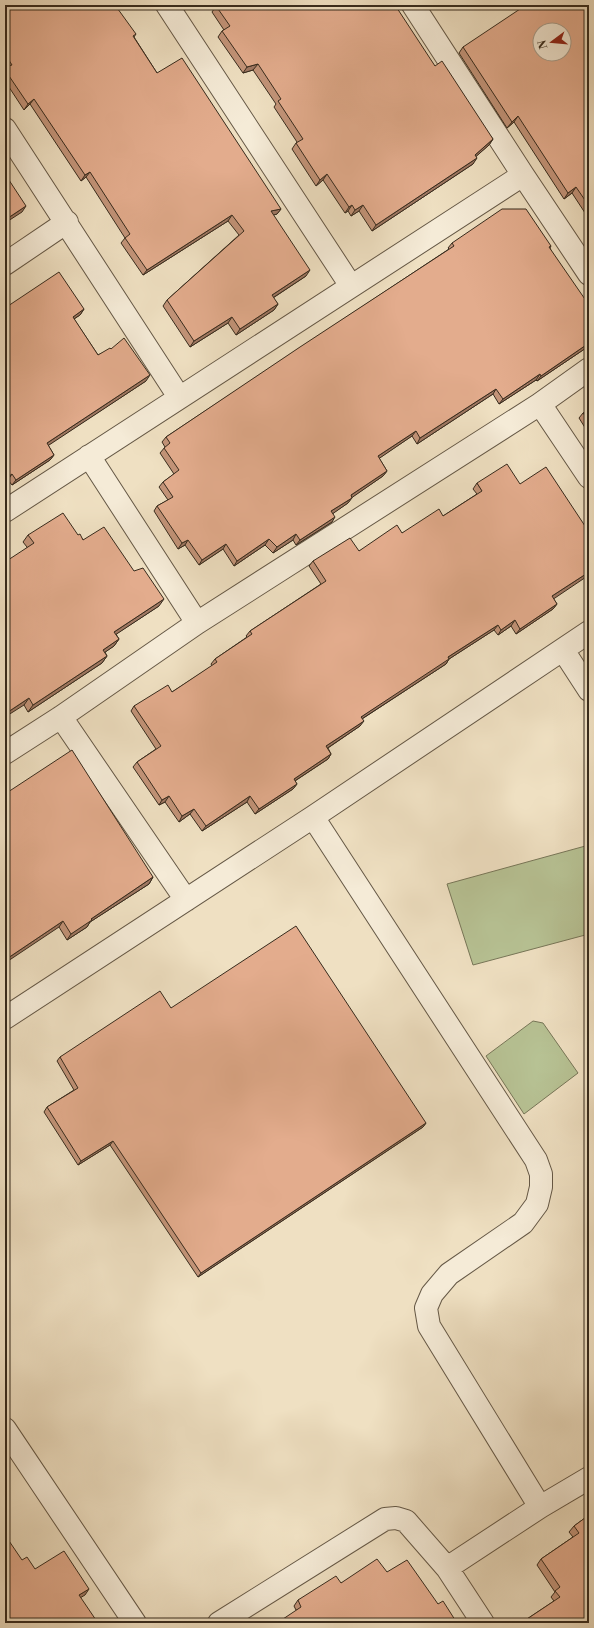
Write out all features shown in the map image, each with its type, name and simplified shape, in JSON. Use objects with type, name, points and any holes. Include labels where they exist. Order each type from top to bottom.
[{"type":"street","points":[[167,5],[351,286]]},
{"type":"street","points":[[413,5],[522,175],[589,274]]},
{"type":"street","points":[[5,129],[179,397]]},
{"type":"street","points":[[5,511],[522,175]]},
{"type":"street","points":[[5,264],[66,222]]},
{"type":"street","points":[[5,753],[61,717],[197,623],[540,404],[589,369]]},
{"type":"street","points":[[540,404],[589,478]]},
{"type":"street","points":[[89,456],[197,623]]},
{"type":"street","points":[[5,1018],[313,817],[589,632]]},
{"type":"street","points":[[563,650],[589,690]]},
{"type":"street","points":[[61,717],[186,900]]},
{"type":"street","points":[[313,817],[536,1160],[542,1174],[537,1204],[523,1223],[449,1274],[432,1294],[426,1308],[429,1326],[540,1507]]},
{"type":"street","points":[[5,1429],[135,1623]]},
{"type":"street","points":[[447,1568],[540,1507],[589,1478]]},
{"type":"street","points":[[219,1623],[385,1519],[396,1518],[406,1521],[447,1568],[483,1623]]},
{"type":"green space","points":[[589,845],[589,934],[473,965],[447,884]]},
{"type":"green space","points":[[533,1021],[543,1023],[578,1073],[524,1114],[486,1056]]},
{"type":"building","points":[[5,5],[115,5],[136,34],[133,36],[157,73],[182,58],[281,209],[271,211],[310,270],[272,295],[278,304],[240,329],[232,317],[194,341],[167,300],[244,231],[232,215],[147,270],[125,238],[130,234],[90,172],[85,175],[34,99],[28,104],[5,70],[5,67],[12,65],[5,54]]},
{"type":"building","points":[[395,5],[435,66],[442,61],[493,139],[475,155],[477,158],[376,225],[363,205],[355,210],[352,205],[349,207],[327,174],[320,180],[296,143],[303,139],[278,101],[281,99],[258,64],[247,67],[222,31],[230,26],[216,6]]},
{"type":"building","points":[[526,5],[589,5],[589,206],[576,187],[568,193],[518,116],[512,122],[463,47]]},
{"type":"building","points":[[5,174],[26,206],[5,220]]},
{"type":"building","points":[[502,209],[526,209],[551,246],[549,247],[589,305],[589,343],[541,376],[540,374],[503,399],[496,389],[420,438],[416,431],[378,456],[387,471],[351,495],[352,498],[331,511],[335,517],[300,540],[296,534],[277,547],[269,539],[237,561],[226,544],[202,560],[188,540],[182,543],[157,506],[173,497],[163,482],[179,470],[164,448],[170,443],[166,437],[454,246],[452,243]]},
{"type":"building","points":[[59,272],[84,309],[73,317],[98,355],[110,348],[111,349],[124,338],[150,375],[47,443],[54,455],[16,480],[12,474],[5,479],[5,308]]},
{"type":"building","points":[[589,409],[589,421],[583,413]]},
{"type":"building","points":[[507,464],[520,484],[546,467],[589,532],[589,572],[552,596],[557,604],[520,629],[515,620],[501,630],[498,625],[448,657],[449,659],[361,717],[364,721],[326,746],[331,754],[294,779],[297,784],[259,809],[250,796],[206,826],[194,809],[182,816],[169,796],[162,800],[137,762],[161,746],[134,706],[168,685],[172,692],[217,662],[215,659],[252,634],[250,631],[326,581],[313,561],[350,538],[359,551],[397,525],[402,533],[439,509],[443,516],[482,491],[477,483]]},
{"type":"building","points":[[63,513],[83,540],[104,527],[134,571],[143,568],[164,599],[114,632],[119,639],[103,650],[107,656],[33,705],[29,698],[5,714],[5,562],[34,543],[28,535]]},
{"type":"building","points":[[72,750],[153,877],[71,934],[63,921],[5,960],[5,787],[8,792]]},
{"type":"building","points":[[296,926],[426,1123],[201,1273],[113,1141],[81,1161],[47,1107],[78,1088],[60,1057],[160,991],[171,1008]]},
{"type":"building","points":[[589,1515],[589,1623],[529,1623],[527,1619],[560,1597],[555,1591],[560,1587],[541,1559],[579,1533],[574,1526]]},
{"type":"building","points":[[5,1535],[22,1560],[27,1557],[35,1569],[64,1551],[89,1589],[79,1595],[98,1623],[5,1623]]},
{"type":"building","points":[[377,1559],[387,1572],[407,1560],[438,1604],[443,1601],[457,1623],[277,1623],[301,1607],[298,1600],[336,1576],[341,1583]]}]
